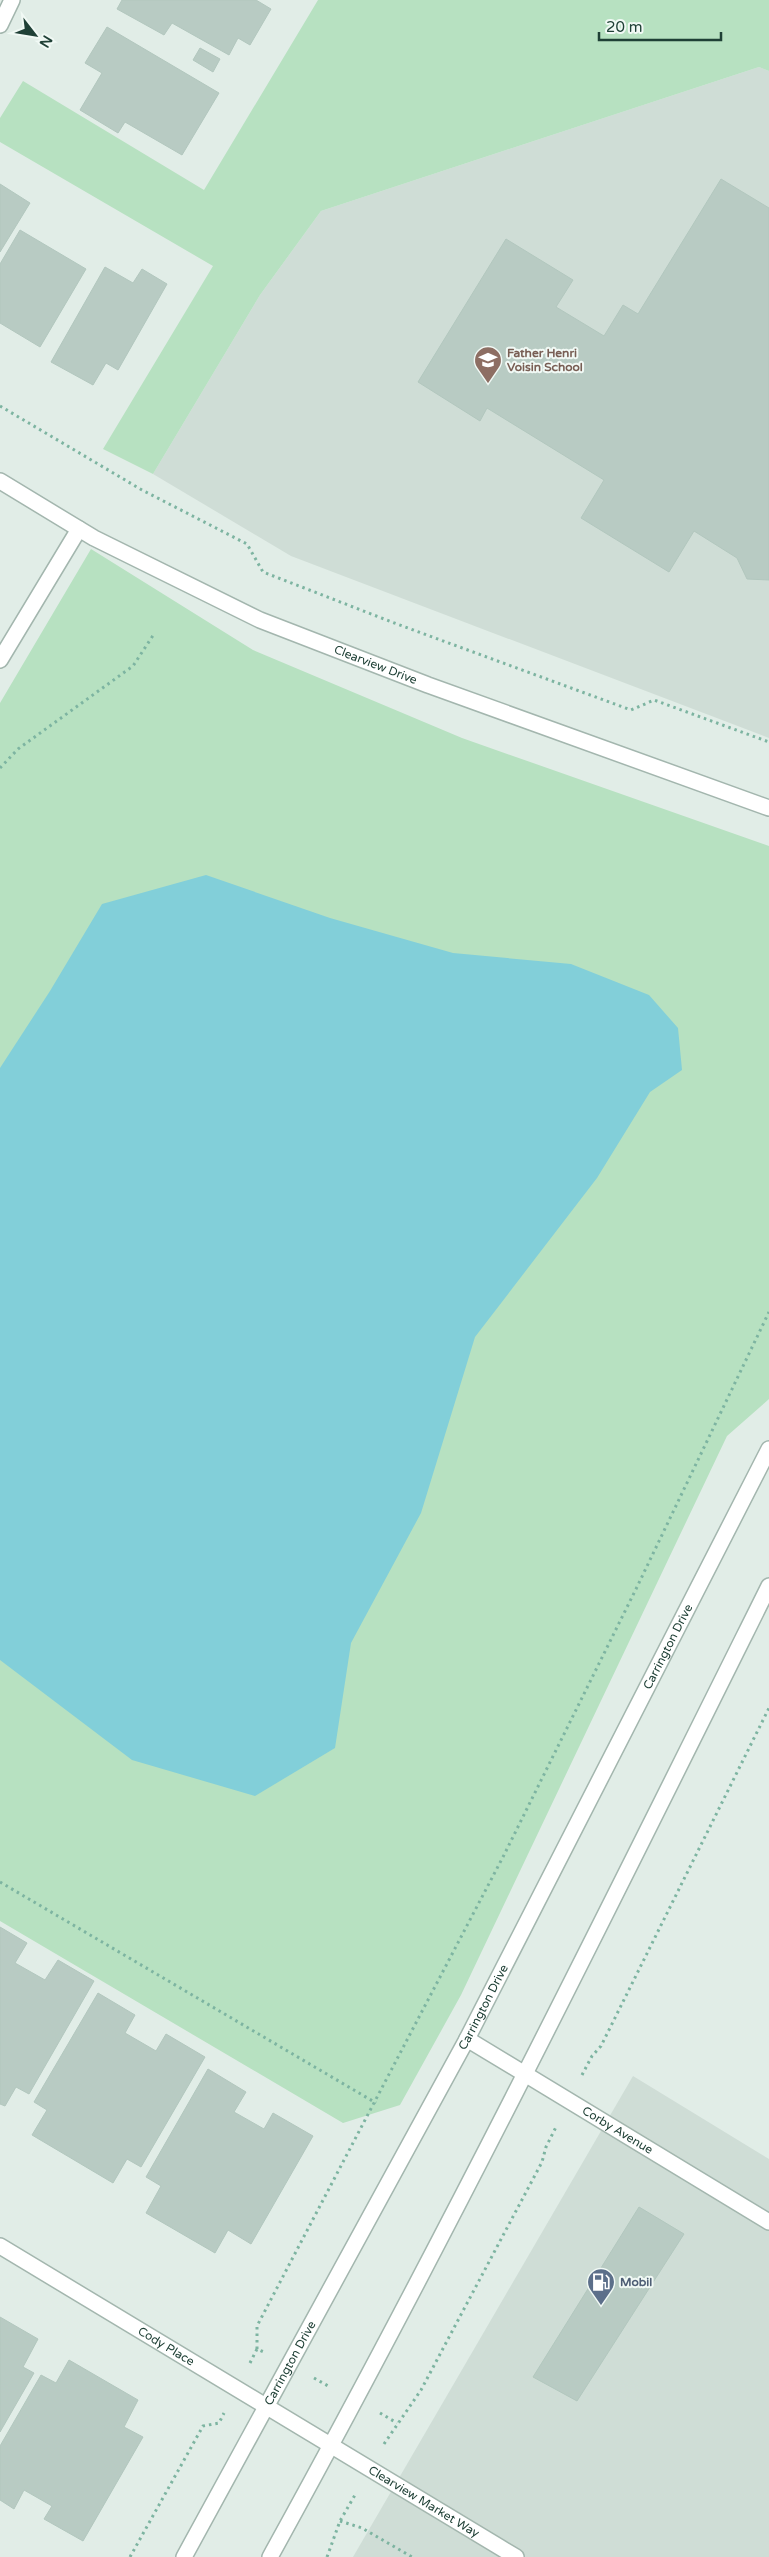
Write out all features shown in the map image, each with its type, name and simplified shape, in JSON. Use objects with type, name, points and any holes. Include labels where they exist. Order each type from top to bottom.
[{"type":"street","points":[[1,18],[12,0]]},
{"type":"street","name":"Clearview Drive","points":[[0,481],[79,529],[260,620],[428,685],[769,808]]},
{"type":"street","points":[[0,660],[79,529]]},
{"type":"street","name":"Carrington Drive","points":[[184,2557],[467,2039],[767,1458]]},
{"type":"street","points":[[270,2557],[332,2445],[525,2076],[769,1586]]},
{"type":"street","name":"Corby Avenue","points":[[467,2039],[525,2076],[769,2222]]},
{"type":"street","name":"Cody Place","points":[[0,2246],[332,2445]]},
{"type":"street","name":"Clearview Market Way","points":[[332,2445],[516,2557]]},
{"type":"path","points":[[0,406],[142,490],[247,544],[263,572],[397,624],[630,710],[654,700],[769,742]]},
{"type":"path","points":[[0,768],[18,749],[133,666],[154,634]]},
{"type":"path","points":[[257,2349],[258,2326],[504,1855],[637,1587],[769,1312]]},
{"type":"path","points":[[592,2056],[601,2046],[769,1708]]},
{"type":"path","points":[[0,1882],[376,2103]]},
{"type":"path","points":[[397,2423],[421,2390],[542,2162],[546,2147]]},
{"type":"path","points":[[130,2557],[203,2426],[219,2423]]},
{"type":"path","points":[[327,2557],[340,2521],[362,2528],[412,2557]]},
{"type":"shaded area","name":"Father Henri Voisin School","points":[[759,67],[769,71],[769,738],[291,556],[153,474],[260,295],[321,211]]},
{"type":"shaded area","points":[[633,2076],[769,2159],[769,2557],[353,2557]]},
{"type":"green space","points":[[318,0],[769,0],[769,71],[759,67],[321,211],[260,295],[153,474],[103,449],[213,266],[0,142],[0,118],[23,81],[204,190]]},
{"type":"green space","points":[[91,549],[253,650],[462,738],[769,846],[769,1399],[727,1436],[461,1995],[400,2105],[343,2123],[0,1921],[0,703]]},
{"type":"water","points":[[206,875],[330,918],[453,953],[571,964],[649,995],[678,1028],[682,1070],[650,1092],[597,1178],[475,1337],[421,1513],[351,1643],[335,1748],[255,1796],[132,1760],[0,1660],[0,1068],[50,991],[102,904]]},
{"type":"building","points":[[122,0],[256,0],[271,9],[250,45],[238,38],[229,55],[172,23],[164,35],[117,9]]},
{"type":"building","points":[[107,27],[219,93],[182,155],[125,122],[118,133],[80,110],[102,73],[85,63]]},
{"type":"building","points":[[200,48],[220,59],[213,72],[193,60]]},
{"type":"building","points":[[721,179],[769,208],[769,580],[747,579],[737,558],[694,531],[669,572],[581,518],[604,480],[487,408],[480,421],[418,382],[506,239],[573,280],[556,307],[604,336],[623,305],[638,314]]},
{"type":"building","points":[[0,184],[30,203],[0,252]]},
{"type":"building","points":[[20,230],[86,269],[40,347],[0,323],[0,264]]},
{"type":"building","points":[[105,267],[133,283],[142,269],[167,284],[118,370],[106,363],[93,385],[51,362]]},
{"type":"building","points":[[0,1927],[27,1943],[15,1963],[45,1980],[58,1960],[94,1981],[29,2094],[16,2087],[5,2106],[0,2104]]},
{"type":"building","points":[[98,1993],[135,2015],[125,2033],[156,2051],[166,2034],[205,2057],[141,2167],[127,2159],[113,2183],[32,2135],[47,2110],[34,2102]]},
{"type":"building","points":[[208,2069],[246,2092],[234,2112],[264,2129],[273,2113],[313,2136],[251,2244],[228,2230],[215,2253],[146,2213],[161,2186],[146,2177]]},
{"type":"building","points":[[639,2207],[684,2234],[577,2401],[533,2377]]},
{"type":"building","points":[[0,2317],[38,2339],[23,2367],[34,2373],[0,2432]]},
{"type":"building","points":[[69,2360],[138,2400],[124,2427],[143,2437],[83,2541],[44,2519],[52,2506],[24,2490],[14,2509],[0,2500],[0,2446],[41,2375],[56,2383]]},
{"type":"place","name":"Father Henri Voisin School","points":[[488,384]]},
{"type":"place","name":"Mobil","points":[[601,2306]]}]
